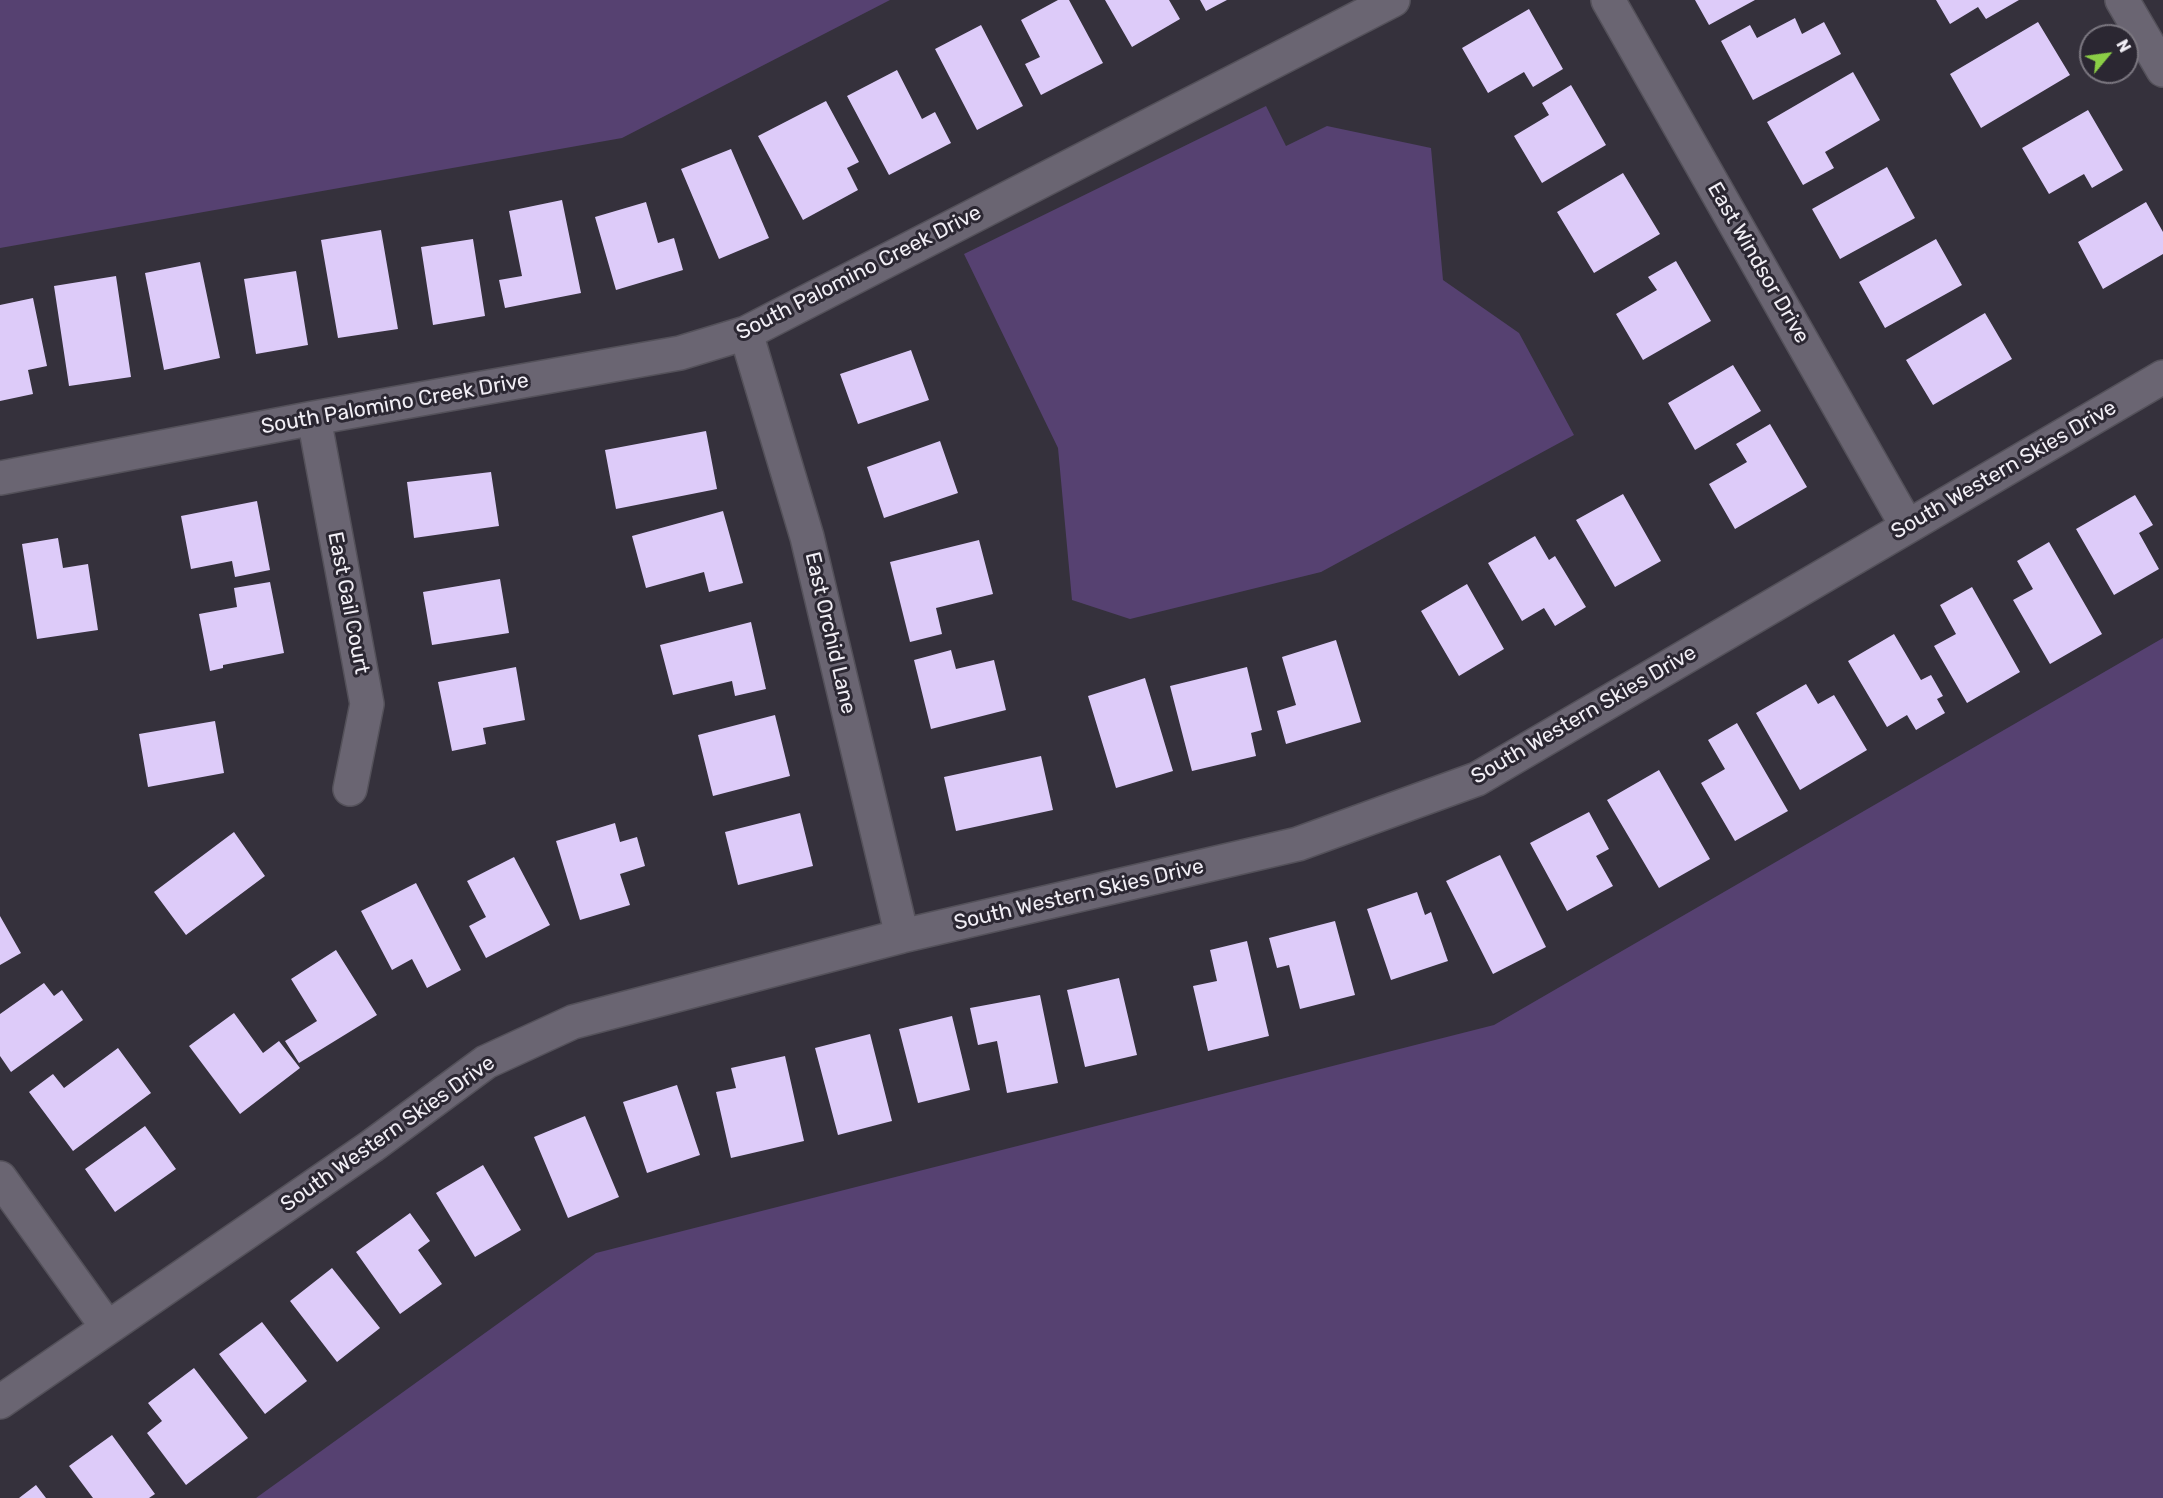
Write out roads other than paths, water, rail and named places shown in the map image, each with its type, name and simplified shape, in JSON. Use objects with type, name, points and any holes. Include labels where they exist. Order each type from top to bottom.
[{"type":"street","name":"South Palomino Creek Drive","points":[[0,478],[314,418],[680,353],[746,333],[1393,0]]},
{"type":"street","name":"East Windsor Drive","points":[[1608,0],[1907,526]]},
{"type":"street","points":[[2122,0],[2163,70]]},
{"type":"street","name":"East Orchid Lane","points":[[746,333],[807,537],[902,936]]},
{"type":"street","name":"South Western Skies Drive","points":[[0,1402],[372,1146],[486,1062],[573,1022],[902,936],[1298,844],[1477,779],[2163,377]]},
{"type":"street","name":"East Gail Court","points":[[314,418],[367,704],[350,789]]},
{"type":"street","points":[[0,1178],[107,1327]]}]
